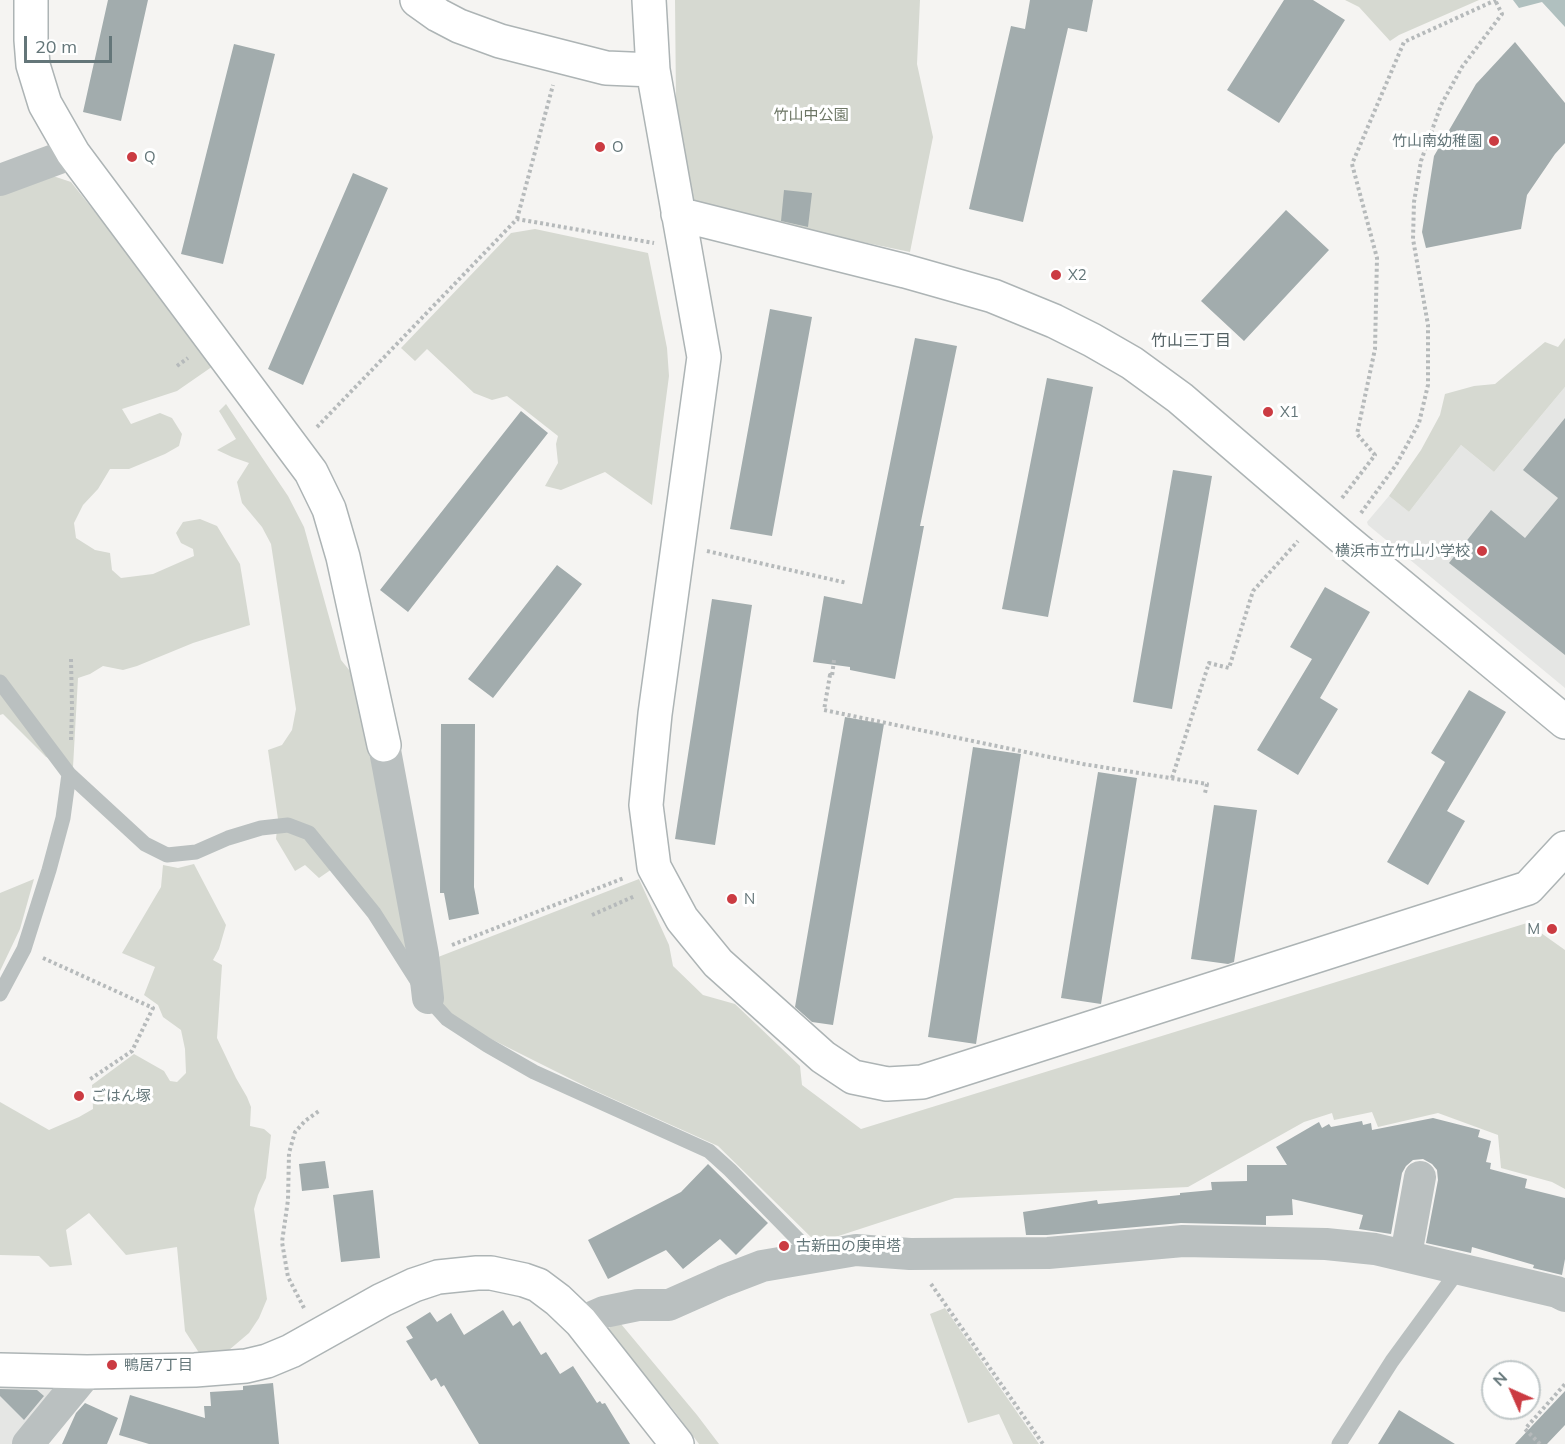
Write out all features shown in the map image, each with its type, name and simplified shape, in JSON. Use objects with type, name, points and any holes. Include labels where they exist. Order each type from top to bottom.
[{"type":"street","points":[[31,0],[30,39],[33,64],[45,104],[73,153],[311,472],[329,509],[384,745],[423,955],[428,998]]},
{"type":"street","points":[[417,0],[459,26],[500,41],[606,68],[653,70]]},
{"type":"street","points":[[649,0],[653,70],[704,357],[655,714],[646,805],[654,867],[682,919],[718,963],[823,1057],[853,1077],[887,1084],[922,1082],[1528,888],[1565,848]]},
{"type":"street","points":[[0,180],[73,153]]},
{"type":"street","points":[[678,214],[924,276],[993,296],[1054,321],[1092,340],[1132,363],[1180,398],[1348,531],[1565,722]]},
{"type":"street","points":[[1406,1255],[1420,1177]]},
{"type":"street","points":[[580,1322],[604,1312],[627,1307],[669,1305],[762,1266],[856,1250],[910,1254],[1048,1253],[1194,1241],[1326,1244],[1376,1249],[1557,1292],[1565,1296]]},
{"type":"street","points":[[0,1370],[87,1372],[195,1370],[246,1366],[283,1354],[414,1285],[438,1277],[491,1273],[538,1285],[558,1300],[580,1322],[677,1444]]},
{"type":"street","points":[[28,1444],[87,1372]]},
{"type":"lane","points":[[0,682],[69,774],[145,844],[167,855],[196,852],[228,838],[261,828],[288,825],[309,833],[374,913],[428,998],[447,1019],[487,1046],[534,1072],[708,1151],[730,1170],[815,1257]]},
{"type":"lane","points":[[0,994],[24,949],[49,870],[63,818],[69,774]]},
{"type":"lane","points":[[1339,1444],[1392,1361],[1460,1268]]},
{"type":"path","points":[[1341,499],[1375,455],[1357,434],[1375,350],[1377,258],[1352,164],[1404,42],[1495,0],[1502,14],[1462,67],[1441,105],[1421,161],[1414,202],[1413,239],[1428,325],[1428,385],[1419,423],[1396,465],[1348,531]]},
{"type":"path","points":[[317,428],[517,219],[556,76]]},
{"type":"path","points":[[517,219],[659,244]]},
{"type":"path","points":[[1172,778],[1209,663],[1229,668],[1253,591],[1298,540]]},
{"type":"path","points":[[697,549],[847,583]]},
{"type":"path","points":[[69,774],[72,708],[71,659]]},
{"type":"path","points":[[834,660],[824,710],[1083,764],[1207,784],[1205,793]]},
{"type":"path","points":[[449,946],[625,878]]},
{"type":"path","points":[[592,915],[663,883]]},
{"type":"path","points":[[24,949],[153,1008],[132,1051],[89,1080]]},
{"type":"path","points":[[317,1336],[288,1276],[282,1242],[288,1200],[289,1153],[295,1132],[319,1111]]},
{"type":"path","points":[[910,1254],[1043,1444]]},
{"type":"path","points":[[1540,1444],[1526,1429],[1565,1384]]},
{"type":"shaded area","points":[[1513,0],[1565,0],[1565,27],[1542,2],[1519,8]]},
{"type":"shaded area","name":"横浜市立竹山小学校","points":[[1565,387],[1565,688],[1367,522],[1389,496],[1409,512],[1461,445],[1494,472]]},
{"type":"shaded area","points":[[0,1384],[64,1388],[18,1444],[0,1444]]},
{"type":"green space","name":"竹山中公園","points":[[675,0],[920,0],[917,64],[933,137],[910,252],[695,207],[676,103]]},
{"type":"green space","points":[[1345,0],[1479,0],[1390,41],[1359,7]]},
{"type":"green space","points":[[50,175],[71,182],[216,364],[177,391],[122,409],[131,424],[160,413],[172,418],[182,434],[179,446],[129,469],[110,469],[98,489],[83,505],[74,523],[76,538],[95,550],[110,553],[112,570],[121,578],[153,574],[194,556],[193,549],[181,543],[176,533],[183,522],[200,519],[217,526],[240,564],[250,625],[193,643],[137,666],[123,670],[103,666],[78,678],[73,767],[46,757],[3,714],[0,715],[0,193]]},
{"type":"green space","points":[[535,229],[648,253],[667,348],[669,376],[652,505],[605,472],[561,490],[545,486],[558,463],[556,444],[558,436],[507,396],[492,400],[474,393],[427,349],[415,361],[401,348],[511,233]]},
{"type":"green space","points":[[1565,338],[1565,387],[1494,472],[1461,445],[1409,512],[1389,496],[1421,450],[1440,415],[1445,394],[1474,386],[1495,384],[1545,342],[1558,347]]},
{"type":"green space","points":[[226,404],[288,496],[304,527],[341,660],[350,671],[387,825],[415,959],[374,924],[332,869],[319,878],[305,865],[295,871],[276,839],[278,819],[268,750],[282,745],[292,730],[296,709],[271,544],[262,527],[242,503],[237,482],[249,463],[217,450],[236,439],[219,411]]},
{"type":"green space","points":[[194,864],[226,925],[213,960],[222,965],[217,1038],[251,1107],[250,1126],[264,1129],[271,1135],[266,1178],[254,1209],[267,1299],[259,1318],[249,1333],[229,1350],[203,1359],[185,1331],[177,1247],[126,1255],[89,1213],[66,1230],[72,1265],[50,1267],[39,1256],[0,1255],[0,1102],[49,1130],[93,1109],[92,1085],[134,1054],[164,1071],[170,1081],[177,1082],[186,1073],[181,1030],[163,1017],[158,1005],[144,995],[155,967],[122,953],[161,887],[163,865],[178,868]]},
{"type":"green space","points":[[34,879],[20,929],[0,971],[0,893]]},
{"type":"green space","points":[[639,879],[669,945],[673,966],[703,995],[735,1004],[800,1066],[802,1085],[861,1129],[1527,923],[1565,950],[1565,1189],[1552,1182],[1501,1168],[1498,1135],[1438,1113],[1378,1127],[1372,1112],[1334,1120],[1332,1113],[1304,1122],[1188,1187],[955,1198],[817,1243],[718,1146],[591,1089],[491,1039],[450,1015],[435,992],[433,959]]},
{"type":"green space","points":[[945,1308],[1039,1444],[1013,1444],[999,1414],[968,1423],[930,1314]]},
{"type":"green space","points":[[616,1318],[719,1444],[699,1444],[608,1330]]},
{"type":"building","points":[[108,0],[148,0],[121,121],[83,112]]},
{"type":"building","points":[[1030,0],[1093,0],[1087,32],[1068,28],[1023,222],[969,209],[1011,26],[1025,29]]},
{"type":"building","points":[[1284,0],[1313,0],[1345,20],[1279,123],[1227,90]]},
{"type":"building","points":[[1515,42],[1565,103],[1565,143],[1527,195],[1521,229],[1426,248],[1422,232],[1434,156],[1476,84]]},
{"type":"building","points":[[234,44],[275,54],[223,264],[181,254]]},
{"type":"building","points":[[353,173],[388,188],[303,385],[268,369]]},
{"type":"building","points":[[784,190],[812,193],[808,227],[781,221]]},
{"type":"building","points":[[1286,210],[1329,250],[1244,341],[1201,301]]},
{"type":"building","points":[[770,309],[812,317],[772,536],[730,529]]},
{"type":"building","points":[[915,338],[957,346],[920,526],[924,526],[895,679],[850,670],[850,667],[813,662],[824,596],[862,604]]},
{"type":"building","points":[[1047,378],[1093,387],[1048,617],[1002,609]]},
{"type":"building","points":[[521,411],[548,433],[408,612],[380,590]]},
{"type":"building","points":[[1565,418],[1565,655],[1449,563],[1491,510],[1525,538],[1558,498],[1523,470]]},
{"type":"building","points":[[1173,470],[1212,476],[1172,709],[1133,702]]},
{"type":"building","points":[[557,565],[582,584],[493,698],[468,679]]},
{"type":"building","points":[[1325,587],[1370,612],[1320,698],[1338,709],[1298,775],[1257,750],[1312,659],[1290,647]]},
{"type":"building","points":[[712,599],[752,605],[715,845],[675,839]]},
{"type":"building","points":[[1469,690],[1506,712],[1447,811],[1465,821],[1428,885],[1387,862],[1445,762],[1431,753]]},
{"type":"building","points":[[845,717],[884,724],[833,1025],[812,1022],[795,1007]]},
{"type":"building","points":[[441,724],[475,724],[474,887],[479,914],[449,920],[444,893],[440,893]]},
{"type":"building","points":[[973,747],[1021,754],[976,1044],[928,1037]]},
{"type":"building","points":[[1098,772],[1137,778],[1101,1004],[1061,998]]},
{"type":"building","points":[[1214,805],[1257,810],[1234,962],[1228,964],[1191,959]]},
{"type":"building","points":[[1433,1118],[1480,1130],[1478,1137],[1491,1141],[1486,1162],[1491,1163],[1490,1169],[1527,1179],[1525,1188],[1565,1198],[1565,1259],[1562,1275],[1533,1268],[1534,1265],[1472,1247],[1471,1253],[1426,1243],[1438,1180],[1437,1170],[1423,1159],[1413,1160],[1402,1173],[1391,1234],[1359,1229],[1363,1215],[1292,1199],[1293,1215],[1266,1216],[1266,1225],[1181,1223],[1026,1235],[1023,1212],[1097,1200],[1098,1204],[1180,1195],[1180,1193],[1212,1190],[1211,1182],[1247,1181],[1247,1165],[1287,1165],[1276,1147],[1319,1122],[1322,1128],[1329,1124],[1331,1127],[1362,1121],[1363,1125],[1371,1123],[1372,1130]]},
{"type":"building","points":[[325,1161],[329,1188],[302,1191],[299,1164]]},
{"type":"building","points":[[708,1164],[768,1223],[736,1255],[720,1239],[683,1269],[666,1250],[608,1279],[588,1240],[681,1192]]},
{"type":"building","points":[[373,1190],[380,1258],[341,1262],[333,1195]]},
{"type":"building","points":[[503,1310],[513,1326],[520,1321],[541,1355],[546,1352],[560,1374],[573,1366],[597,1403],[600,1401],[602,1404],[605,1403],[630,1444],[479,1444],[444,1385],[441,1387],[436,1378],[431,1381],[406,1341],[413,1338],[406,1327],[430,1312],[437,1322],[451,1313],[464,1335]]},
{"type":"building","points":[[273,1383],[279,1444],[149,1444],[119,1435],[130,1395],[205,1418],[204,1406],[211,1406],[210,1392],[243,1390],[243,1386]]},
{"type":"building","points":[[0,1389],[37,1390],[44,1396],[24,1420],[0,1396]]},
{"type":"building","points":[[1565,1391],[1565,1425],[1547,1444],[1515,1444],[1538,1420],[1541,1420],[1541,1416]]},
{"type":"building","points":[[85,1403],[118,1418],[107,1444],[62,1444],[76,1413]]},
{"type":"building","points":[[1399,1410],[1455,1444],[1378,1444]]},
{"type":"place","name":"竹山南幼稚園","points":[[1494,141]]},
{"type":"place","name":"O","points":[[600,147]]},
{"type":"place","name":"Q","points":[[132,157]]},
{"type":"place","name":"X2","points":[[1056,275]]},
{"type":"place","name":"X1","points":[[1268,412]]},
{"type":"place","name":"横浜市立竹山小学校","points":[[1482,551]]},
{"type":"place","name":"N","points":[[732,899]]},
{"type":"place","name":"M","points":[[1552,929]]},
{"type":"place","name":"ごはん塚","points":[[79,1096]]},
{"type":"place","name":"古新田の庚申塔","points":[[784,1246]]},
{"type":"place","name":"鴨居7丁目","points":[[112,1365]]},
{"type":"district","name":"竹山三丁目","points":[[1191,341]]}]
